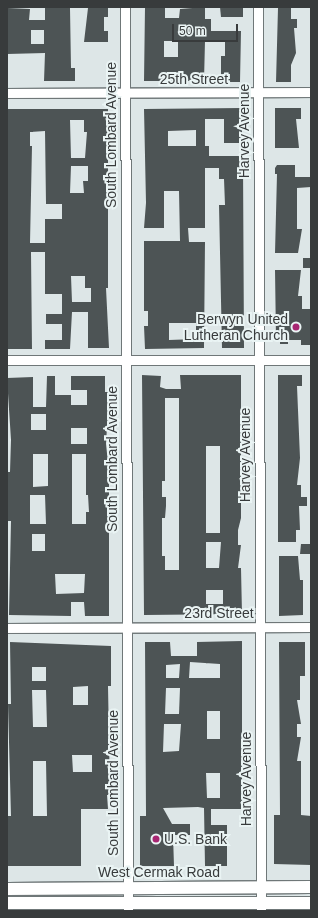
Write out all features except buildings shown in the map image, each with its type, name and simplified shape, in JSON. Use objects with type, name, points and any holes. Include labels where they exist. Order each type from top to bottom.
[{"type":"main road","name":"West Cermak Road","points":[[7,888],[311,887]]},
{"type":"main road","points":[[7,904],[128,907],[261,907],[311,903]]},
{"type":"street","name":"South Lombard Avenue","points":[[125,7],[128,907]]},
{"type":"street","name":"Harvey Avenue","points":[[258,7],[261,907]]},
{"type":"street","name":"25th Street","points":[[7,93],[311,92]]},
{"type":"street","points":[[7,360],[311,360]]},
{"type":"street","name":"23rd Street","points":[[7,628],[311,627]]},
{"type":"place","name":"Berwyn United Lutheran Church","points":[[296,327]]},
{"type":"place","name":"U.S. Bank","points":[[156,839]]}]
